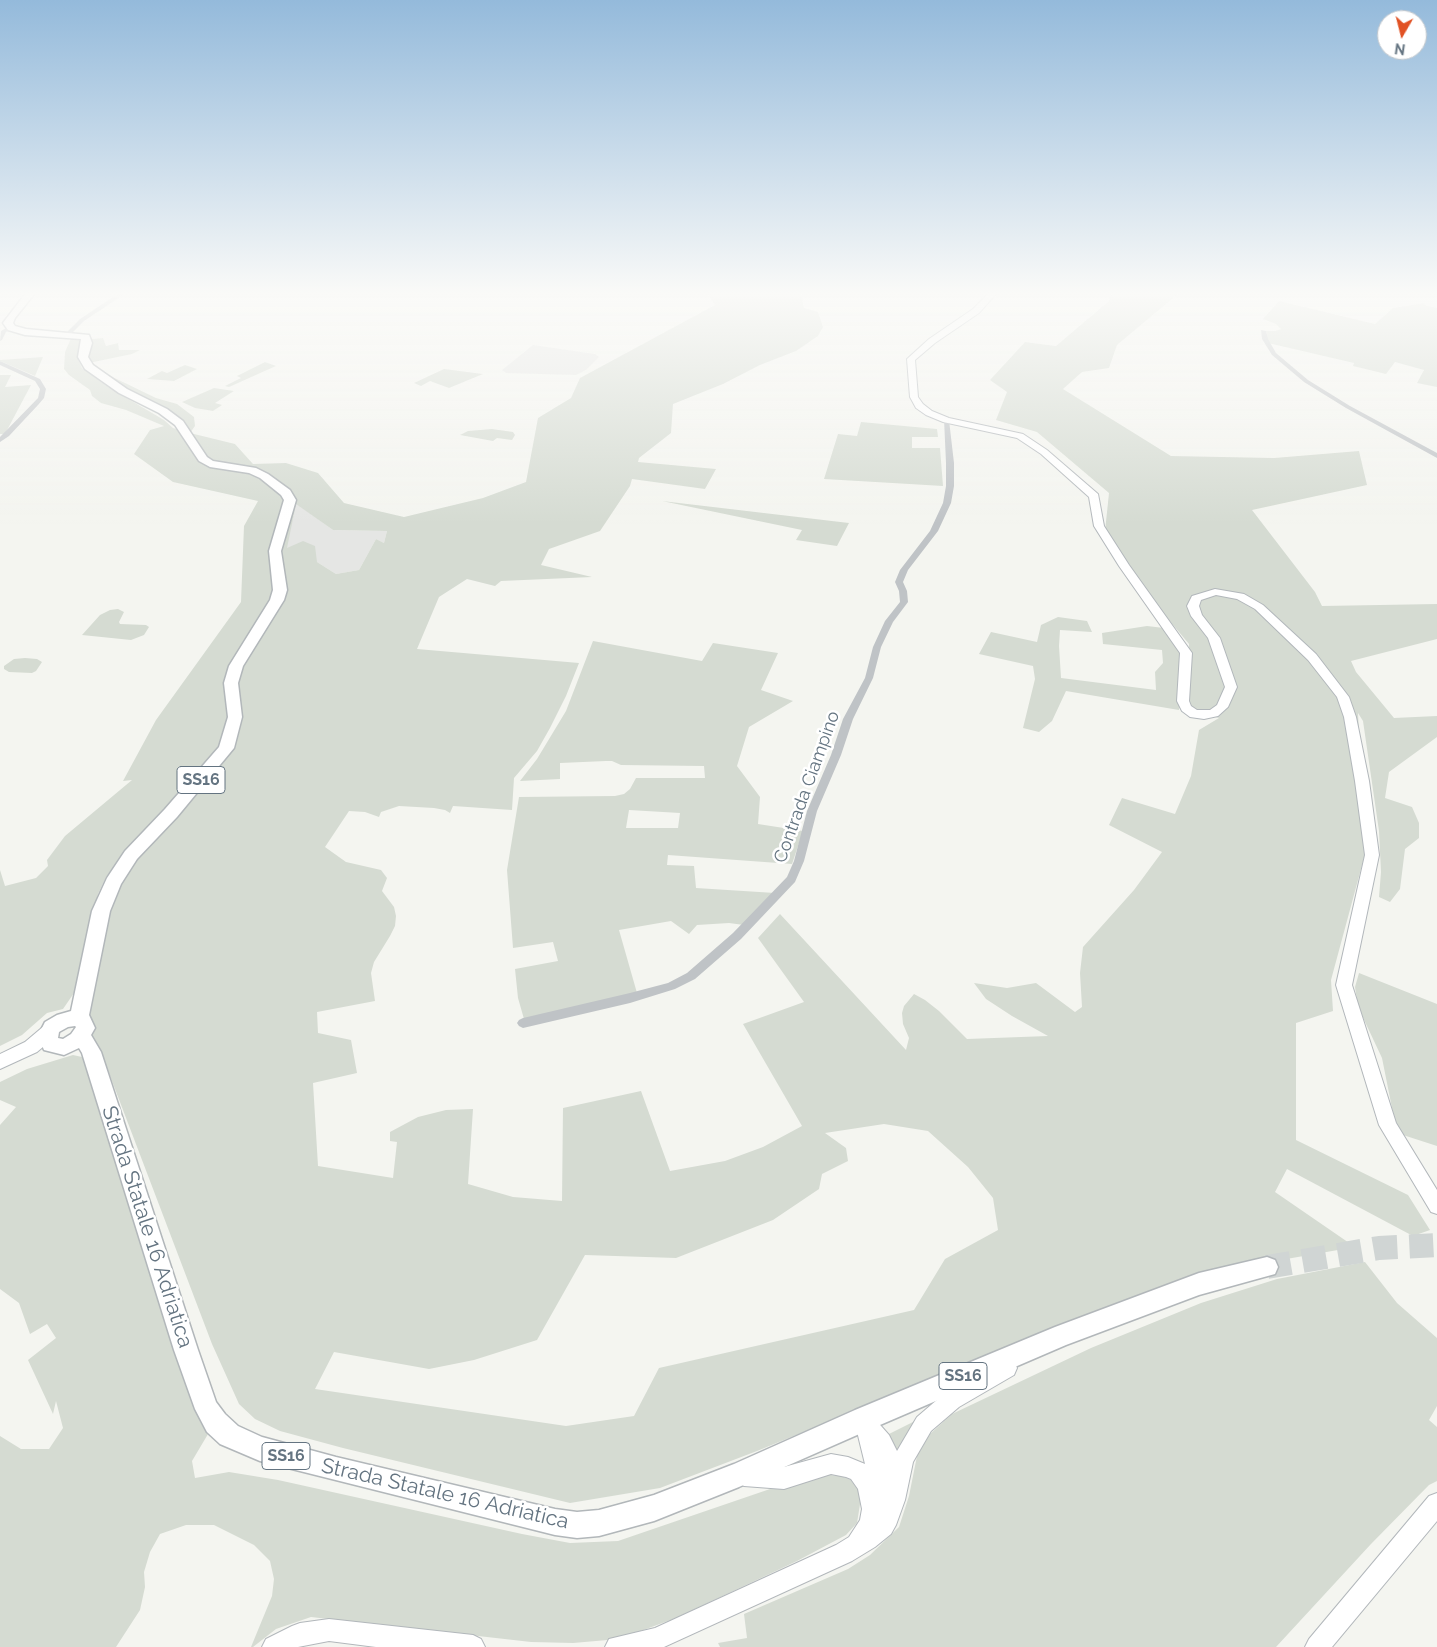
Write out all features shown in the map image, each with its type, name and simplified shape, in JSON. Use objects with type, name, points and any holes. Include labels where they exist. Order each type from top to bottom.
[{"type":"main road","name":"SS16","points":[[71,1036],[84,995],[101,912],[116,875],[131,855],[171,813],[226,748],[235,717],[231,683],[236,666],[278,600],[280,590],[275,551],[290,500],[286,493],[264,476],[252,470],[210,464],[203,459],[179,423],[163,411],[123,391],[93,370]]},
{"type":"main road","name":"Strada Statale 16 Adriatica","points":[[71,1036],[207,1409],[216,1423],[229,1435],[260,1449],[555,1522],[577,1525],[617,1519],[654,1508],[739,1475],[864,1419],[1063,1335],[1199,1284],[1267,1267]]},
{"type":"main road","points":[[897,1482],[904,1458],[914,1438],[929,1418],[952,1400],[1063,1335]]},
{"type":"main road","points":[[853,1548],[870,1524],[873,1512]]},
{"type":"street","points":[[0,440],[7,436],[15,424],[36,404],[43,389],[38,380],[15,370]]},
{"type":"street","points":[[912,370],[916,401],[924,410],[946,420],[1020,436],[1044,452],[1094,496],[1100,526],[1130,574],[1186,653],[1183,702],[1186,708],[1194,714],[1214,713],[1222,707],[1231,687],[1214,638],[1197,616],[1193,606],[1196,598],[1215,592],[1240,596],[1259,607],[1312,657],[1343,697],[1350,717],[1362,781],[1372,855],[1344,985],[1388,1125],[1437,1206]]},
{"type":"street","points":[[1293,370],[1306,381],[1348,407],[1437,456]]},
{"type":"street","name":"Contrada Ciampino","points":[[523,1023],[630,998],[671,986],[691,976],[738,936],[791,879],[800,861],[812,811],[836,755],[848,719],[869,678],[877,647],[889,621],[904,602],[903,591],[899,582],[904,570],[934,531],[946,503],[950,486],[950,463],[946,420]]},
{"type":"street","points":[[0,1062],[31,1048],[71,1036]]},
{"type":"street","points":[[864,1419],[877,1468],[877,1488],[873,1512]]},
{"type":"street","points":[[617,1647],[656,1639],[853,1548],[882,1526],[894,1500],[897,1482],[892,1464],[882,1442],[864,1419]]},
{"type":"street","points":[[739,1475],[784,1478],[830,1464],[848,1467],[858,1472],[868,1485],[873,1512]]},
{"type":"street","points":[[1317,1647],[1437,1504]]},
{"type":"street","points":[[274,1647],[300,1634],[329,1630],[474,1647]]},
{"type":"shaded area","points":[[21,370],[38,370],[35,376]]},
{"type":"shaded area","points":[[65,370],[85,370],[108,387],[164,420],[173,428],[186,432],[97,370],[156,398],[177,404],[194,417],[195,426],[190,433],[235,444],[253,464],[286,463],[318,473],[344,503],[404,517],[483,498],[526,482],[538,418],[571,398],[580,378],[595,370],[751,370],[723,384],[673,404],[671,433],[639,458],[638,462],[716,469],[705,489],[632,479],[630,486],[600,531],[549,549],[541,565],[592,577],[501,581],[495,586],[467,579],[439,597],[417,649],[579,663],[566,696],[537,751],[514,778],[512,810],[453,806],[450,813],[434,808],[399,806],[381,812],[379,817],[365,812],[349,811],[325,847],[346,862],[381,870],[387,878],[382,891],[394,907],[396,916],[395,926],[374,962],[371,973],[375,1001],[317,1012],[318,1033],[351,1040],[357,1073],[313,1083],[318,1166],[393,1178],[397,1142],[390,1141],[390,1132],[418,1117],[446,1110],[473,1109],[468,1184],[513,1197],[562,1201],[563,1108],[641,1091],[670,1171],[725,1161],[763,1147],[802,1126],[743,1024],[804,1002],[758,938],[780,914],[906,1050],[909,1038],[903,1024],[902,1013],[904,1006],[914,994],[939,1011],[967,1039],[1048,1036],[986,999],[974,983],[1007,988],[1036,983],[1075,1012],[1082,1007],[1080,973],[1083,947],[1134,890],[1162,852],[1109,825],[1122,798],[1175,814],[1191,776],[1199,730],[1219,718],[1194,711],[1187,705],[1189,644],[1148,595],[1105,531],[1109,493],[1037,432],[996,420],[1007,392],[990,380],[999,370],[1096,370],[1082,372],[1063,389],[1171,456],[1274,458],[1359,451],[1367,485],[1252,510],[1315,592],[1322,606],[1437,604],[1437,639],[1351,661],[1356,672],[1394,718],[1437,716],[1437,737],[1389,772],[1385,798],[1412,807],[1419,823],[1419,838],[1405,849],[1400,889],[1390,902],[1379,897],[1381,872],[1379,831],[1363,721],[1358,713],[1365,854],[1331,980],[1333,1011],[1296,1023],[1296,1140],[1408,1195],[1430,1230],[1413,1236],[1287,1169],[1275,1192],[1355,1247],[1275,1261],[1040,1335],[757,1451],[660,1488],[570,1503],[280,1431],[255,1419],[239,1404],[212,1344],[104,1060],[99,1049],[92,1044],[83,1017],[114,891],[138,857],[179,816],[218,770],[232,750],[235,693],[225,699],[228,712],[225,731],[214,755],[193,781],[124,854],[106,877],[98,894],[82,969],[74,993],[63,1009],[47,1013],[22,1035],[0,1046],[0,870],[5,886],[36,878],[48,866],[47,860],[65,836],[132,780],[123,781],[156,720],[241,602],[244,526],[258,501],[173,482],[134,454],[150,430],[164,426],[126,410],[101,403],[92,396],[90,390]],"holes":[[[296,504],[333,530],[387,531],[384,543],[376,539],[359,570],[336,574],[317,562],[315,546],[303,541],[287,548]],[[884,1124],[928,1131],[968,1167],[993,1198],[998,1230],[945,1259],[914,1310],[659,1368],[634,1416],[566,1426],[315,1389],[334,1352],[429,1369],[474,1360],[537,1340],[585,1255],[676,1258],[773,1220],[819,1189],[822,1174],[848,1161],[846,1148],[825,1133]]]},
{"type":"shaded area","points":[[174,370],[195,370],[174,381],[147,379],[162,371],[167,373]]},
{"type":"shaded area","points":[[249,370],[267,370],[229,387],[225,386],[241,378],[237,376]]},
{"type":"shaded area","points":[[442,370],[483,374],[449,388],[430,381],[421,386],[414,383]]},
{"type":"shaded area","points":[[502,370],[586,370],[576,375],[506,373]]},
{"type":"shaded area","points":[[1369,370],[1389,370],[1386,374]]},
{"type":"shaded area","points":[[1424,370],[1437,370],[1437,387],[1417,383]]},
{"type":"shaded area","points":[[0,375],[11,375],[5,387],[31,385],[5,434],[0,434]]},
{"type":"shaded area","points":[[214,388],[234,391],[215,403],[222,405],[213,411],[195,408],[182,402]]},
{"type":"shaded area","points":[[861,422],[937,429],[938,437],[912,437],[912,448],[940,448],[943,486],[824,479],[838,434],[857,436]]},
{"type":"shaded area","points":[[492,429],[513,432],[515,435],[512,440],[497,438],[493,441],[460,435],[468,431]]},
{"type":"shaded area","points":[[662,501],[849,523],[837,546],[796,540],[802,530]]},
{"type":"shaded area","points":[[296,503],[333,530],[387,531],[384,543],[376,539],[359,570],[336,574],[317,562],[286,548]]},
{"type":"shaded area","points":[[118,609],[124,612],[119,622],[120,624],[146,625],[149,627],[144,635],[131,640],[82,635],[100,615],[110,610]]},
{"type":"shaded area","points":[[1058,617],[1087,621],[1092,632],[1060,630],[1061,678],[1156,690],[1155,672],[1163,663],[1162,650],[1103,644],[1102,633],[1147,626],[1164,628],[1184,655],[1179,710],[1066,691],[1052,721],[1039,732],[1023,728],[1035,679],[1033,666],[979,654],[991,632],[1037,642],[1041,625]]},
{"type":"shaded area","points":[[593,641],[702,661],[713,643],[778,653],[761,690],[793,701],[749,727],[737,766],[760,797],[758,824],[803,831],[792,864],[668,855],[667,865],[694,866],[696,888],[775,893],[744,925],[729,923],[697,925],[689,934],[671,921],[619,930],[637,993],[524,1019],[518,998],[515,969],[558,961],[553,942],[513,948],[507,870],[519,797],[615,796],[624,794],[630,789],[636,778],[705,778],[704,766],[621,765],[612,761],[606,761],[560,763],[560,779],[520,781],[537,759],[566,711]],"holes":[[[629,810],[680,813],[678,828],[626,828]]]},
{"type":"shaded area","points":[[14,659],[37,659],[42,662],[36,671],[32,673],[9,672],[4,669],[4,666]]},
{"type":"shaded area","points":[[1359,973],[1437,1004],[1437,1146],[1403,1135],[1394,1118],[1382,1058],[1358,1007],[1355,987]]},
{"type":"shaded area","points":[[73,1055],[82,1057],[90,1071],[211,1429],[192,1461],[195,1478],[229,1472],[278,1480],[570,1543],[618,1541],[770,1489],[812,1476],[830,1475],[841,1476],[851,1480],[858,1490],[861,1498],[857,1523],[846,1535],[797,1561],[676,1618],[619,1639],[573,1643],[531,1642],[311,1617],[276,1629],[253,1647],[251,1647],[272,1596],[274,1579],[270,1561],[254,1545],[214,1525],[186,1525],[160,1534],[150,1552],[144,1572],[145,1587],[140,1610],[116,1647],[0,1647],[0,1436],[21,1449],[49,1449],[63,1428],[56,1401],[53,1414],[28,1360],[56,1338],[47,1324],[30,1334],[19,1303],[0,1289],[0,1125],[16,1107],[0,1100],[0,1082],[27,1069]]},
{"type":"shaded area","points":[[1365,1262],[1397,1303],[1437,1338],[1437,1406],[1429,1420],[1437,1427],[1437,1481],[1429,1485],[1371,1544],[1276,1647],[720,1647],[718,1643],[747,1638],[744,1614],[848,1569],[870,1555],[899,1527],[909,1496],[917,1456],[930,1434],[952,1414],[1091,1348],[1201,1303],[1277,1279]]},
{"type":"shaded area","points":[[919,1419],[899,1458],[885,1436]]},
{"type":"tunnel","points":[[1267,1267],[1379,1248],[1437,1245]]}]
